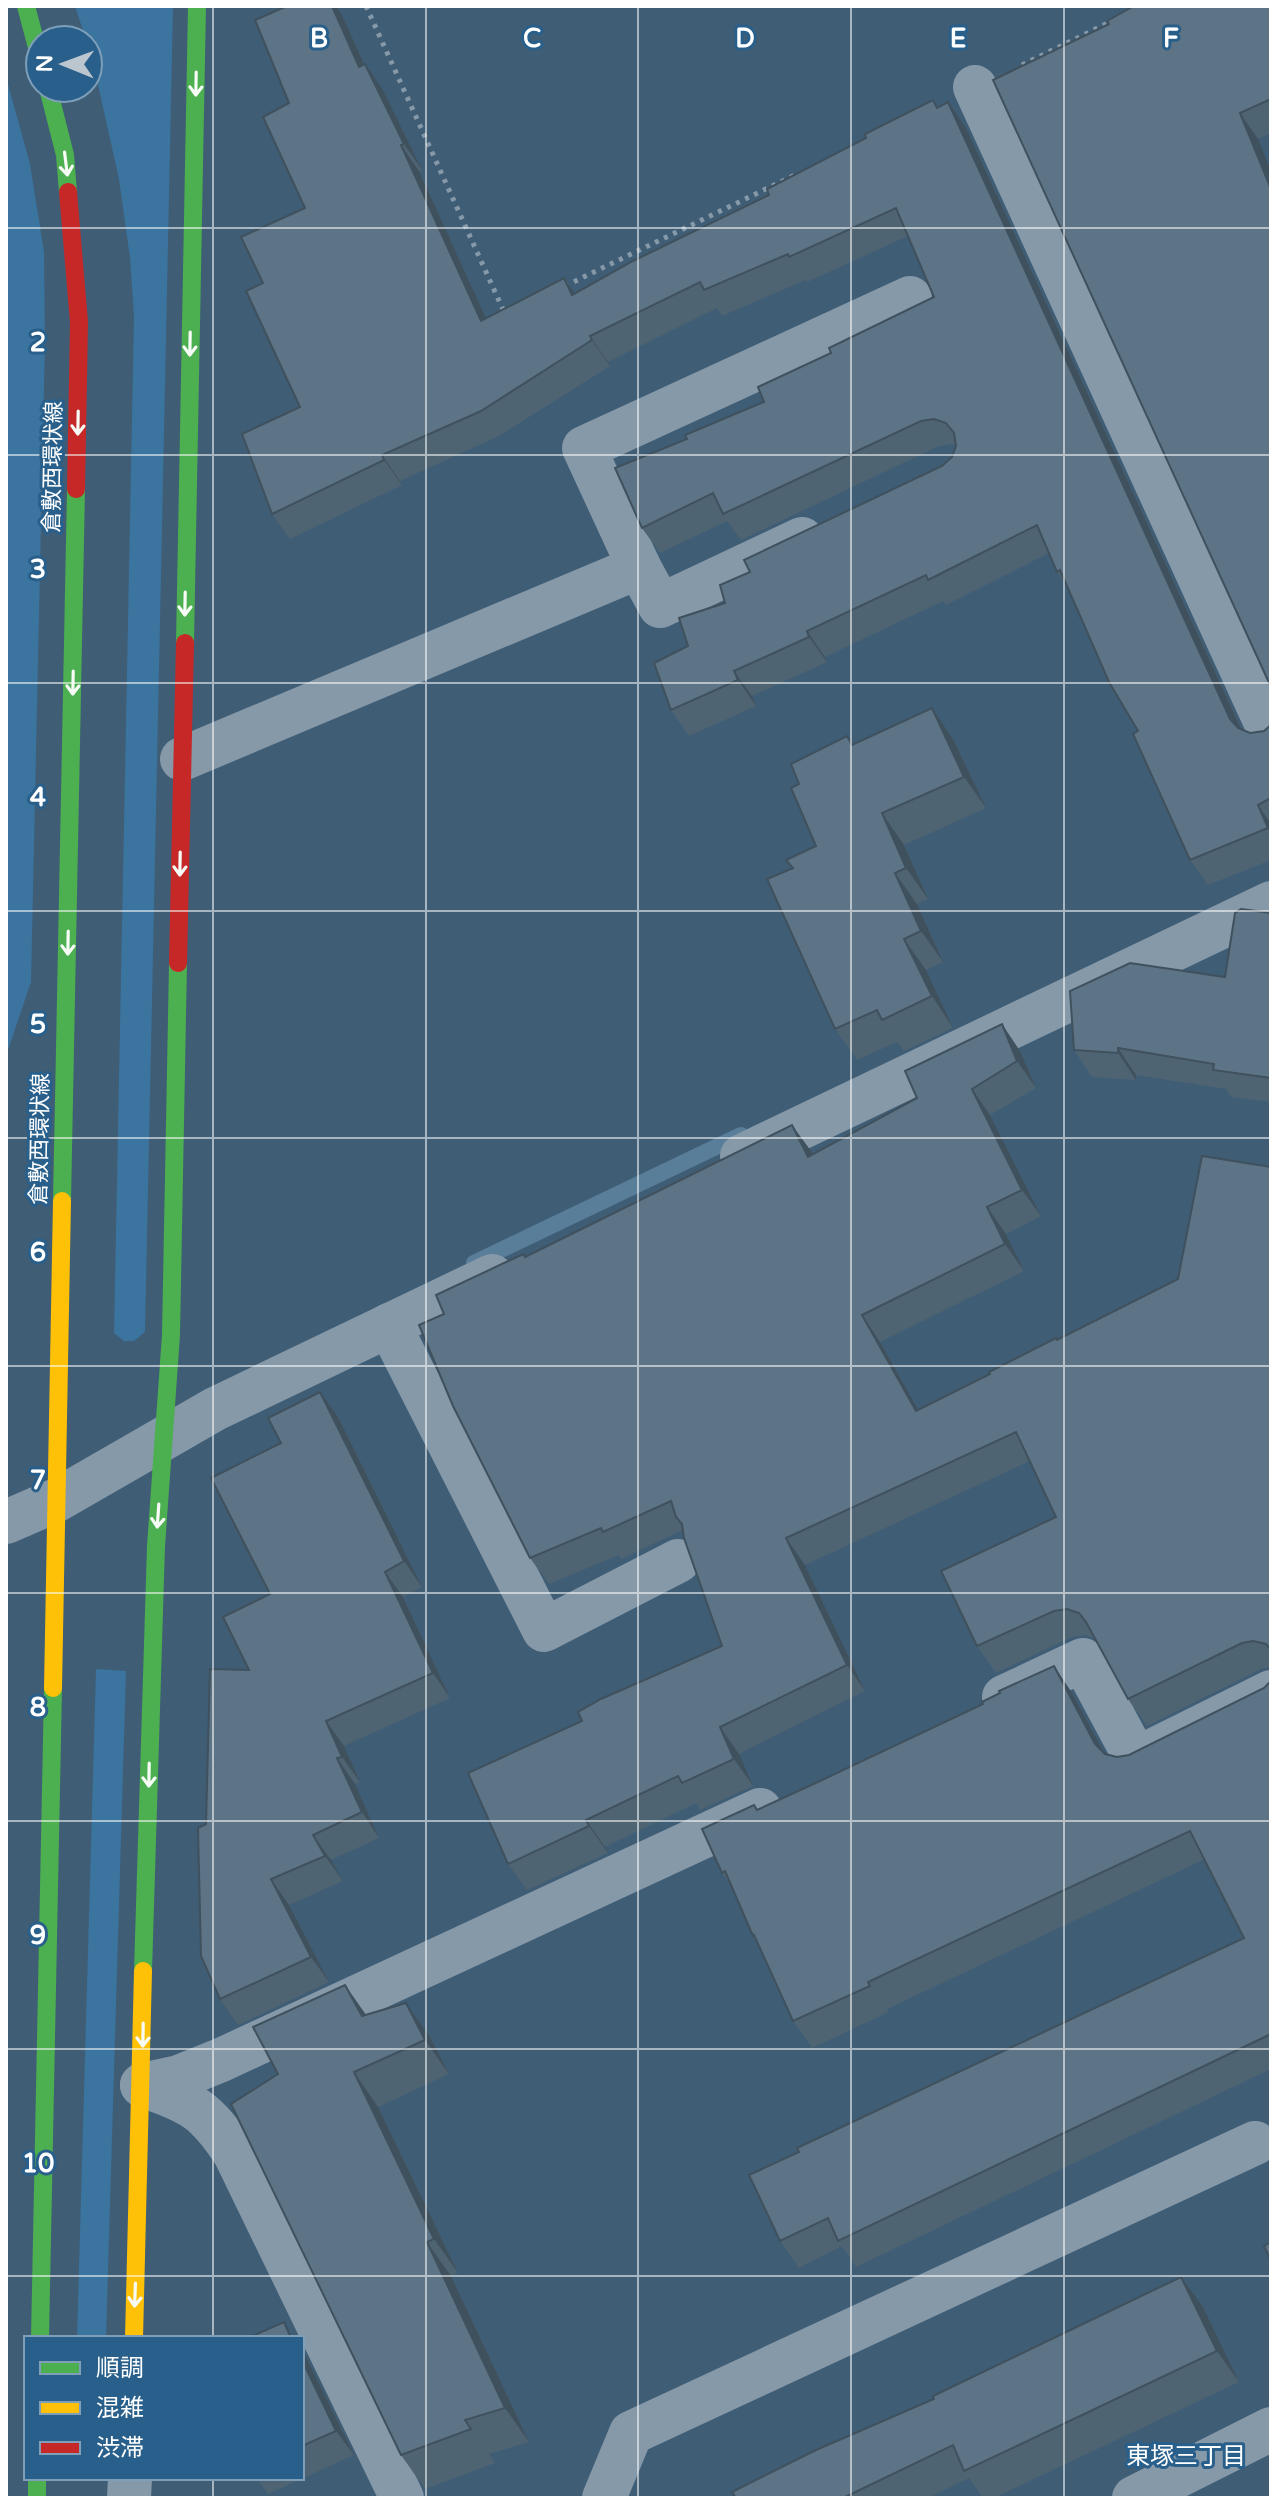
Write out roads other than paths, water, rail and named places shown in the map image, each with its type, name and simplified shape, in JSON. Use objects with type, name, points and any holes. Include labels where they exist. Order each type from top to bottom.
[{"type":"street","points":[[134,2336],[153,1628],[171,1335],[197,6]]},
{"type":"street","points":[[975,87],[1271,734]]},
{"type":"street","name":"倉敷西環状線","points":[[40,2336],[79,322],[65,155],[52,104]]},
{"type":"street","points":[[833,524],[660,606],[633,556],[584,448],[910,298]]},
{"type":"street","points":[[182,759],[639,567],[633,556]]},
{"type":"street","points":[[704,1174],[1271,903]]},
{"type":"street","points":[[6,1522],[57,1500],[215,1409],[532,1256]]},
{"type":"street","points":[[389,1325],[544,1630],[678,1561]]},
{"type":"street","points":[[968,1713],[1083,1660],[1136,1759],[1271,1692]]},
{"type":"street","points":[[142,2085],[179,2077],[212,2064],[796,1793]]},
{"type":"street","points":[[142,2085],[201,2110],[235,2154],[402,2498]]},
{"type":"street","points":[[604,2498],[631,2433],[1255,2143]]},
{"type":"street","points":[[1134,2498],[1271,2429]]},
{"type":"waterway","points":[[474,1263],[741,1135]]},
{"type":"district","name":"東塚三丁目","points":[[1186,2456]]}]
